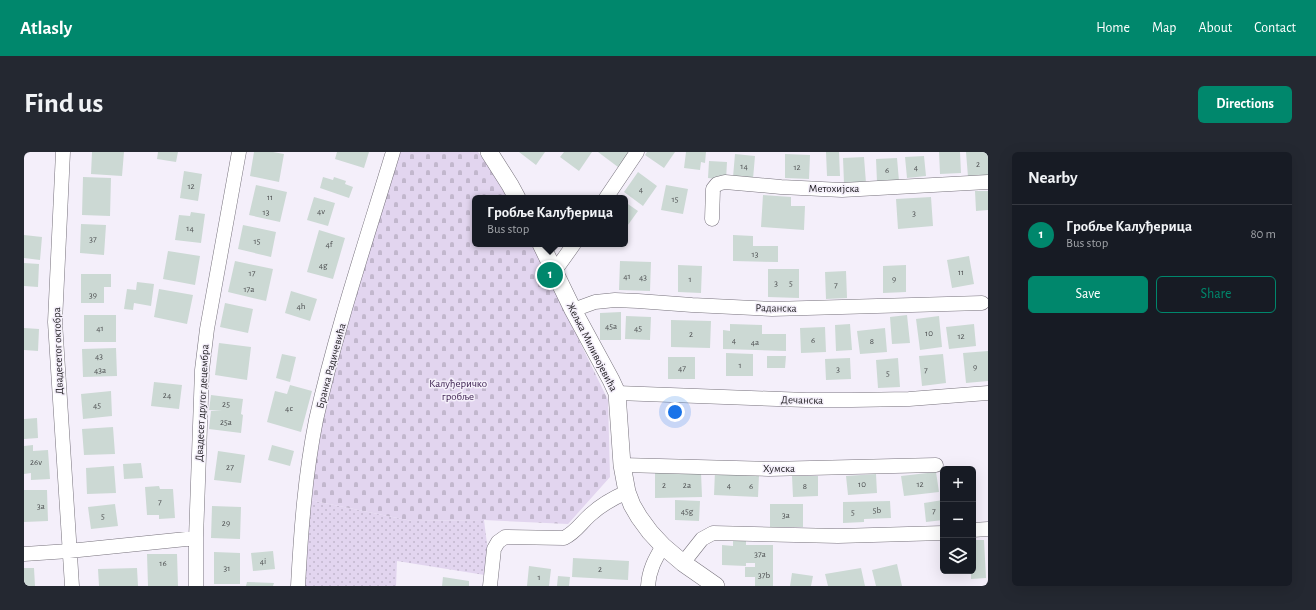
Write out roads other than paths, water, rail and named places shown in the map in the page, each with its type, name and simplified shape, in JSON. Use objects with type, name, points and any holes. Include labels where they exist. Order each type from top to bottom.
[{"type":"street","name":"Двадесетог октобра","points":[[63,152],[54,322],[72,586]]},
{"type":"street","name":"Двадесет другог децембра","points":[[196,586],[196,538],[202,370],[207,329],[239,152]]},
{"type":"street","name":"Бранка Радичевића","points":[[298,586],[300,536],[316,421],[333,351],[393,152]]},
{"type":"street","points":[[489,152],[515,195]]},
{"type":"street","points":[[608,195],[637,152]]},
{"type":"street","name":"Метохијска","points":[[712,219],[714,190],[717,184],[725,182],[842,190],[988,182]]},
{"type":"street","name":"Жељка Миливојевића","points":[[542,247],[573,310],[617,393],[622,465],[627,492],[639,517],[663,546],[683,563],[716,586]]},
{"type":"street","points":[[554,272],[572,247]]},
{"type":"street","name":"Раданска","points":[[573,310],[596,302],[615,300],[772,309],[982,303]]},
{"type":"street","name":"Дечанска","points":[[617,393],[806,400],[909,399],[988,393]]},
{"type":"street","name":"Хумска","points":[[622,465],[769,468],[936,465]]},
{"type":"street","points":[[490,586],[494,549],[498,542],[505,537],[564,538],[572,534],[600,507],[627,492]]},
{"type":"street","points":[[976,530],[988,529]]},
{"type":"street","points":[[683,563],[702,539],[713,533],[838,536],[940,533]]},
{"type":"street","points":[[24,554],[196,538]]},
{"type":"street","points":[[648,586],[649,576],[654,561],[663,546]]},
{"type":"place","name":"Гробље Калуђерица","points":[[550,275]]},
{"type":"park label","name":"Калуђеричко гробље","points":[[458,389]]}]
